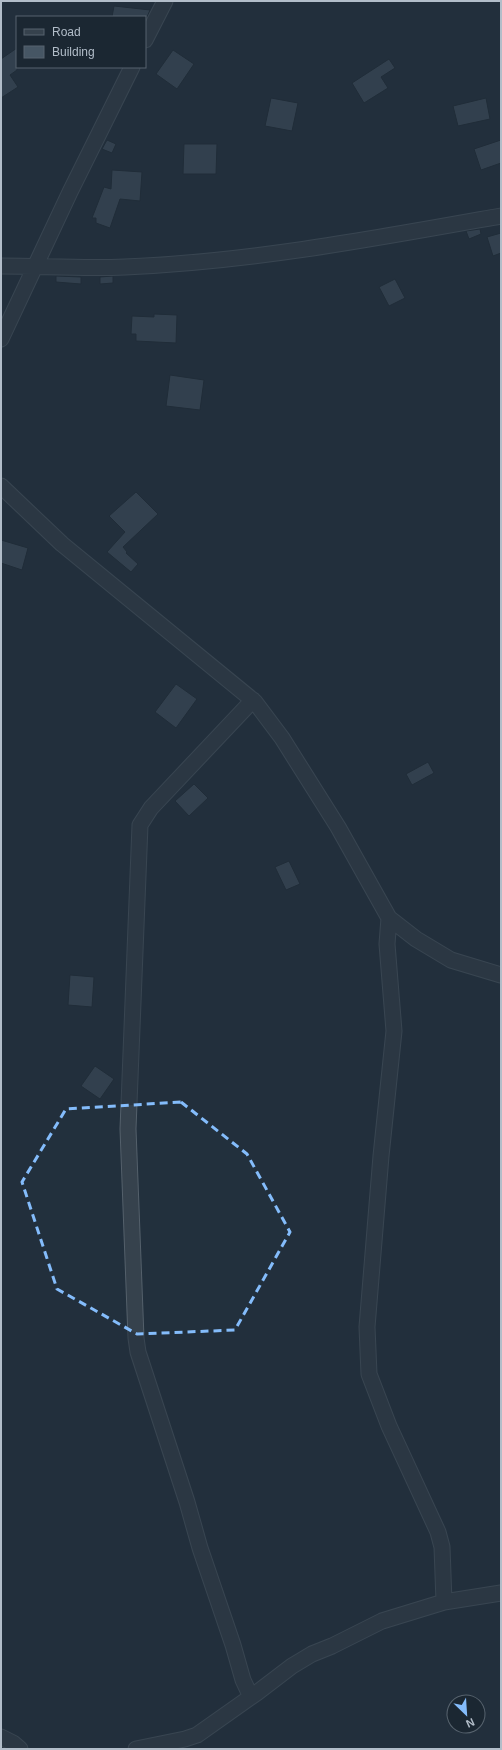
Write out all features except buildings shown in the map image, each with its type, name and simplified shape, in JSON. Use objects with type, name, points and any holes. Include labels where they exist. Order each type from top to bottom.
[{"type":"street","points":[[146,38],[165,1]]},
{"type":"street","points":[[1,339],[132,68]]},
{"type":"street","points":[[1,266],[125,267],[227,259],[301,249],[501,216]]},
{"type":"street","points":[[1,486],[62,544],[253,700],[275,728],[338,827],[389,918],[416,939],[451,960],[501,975]]},
{"type":"street","points":[[251,1697],[243,1680],[138,1352],[136,1338],[128,1128],[140,825],[151,808],[253,700]]},
{"type":"street","points":[[389,918],[387,944],[394,1031],[367,1328],[369,1374],[389,1426],[438,1532],[442,1547],[444,1602]]},
{"type":"street","points":[[136,1749],[185,1739],[197,1735],[292,1666],[312,1654],[332,1646],[382,1621],[444,1602],[501,1593]]},
{"type":"street","points":[[1,1737],[13,1743],[20,1749]]},
{"type":"highlighted area","points":[[181,1102],[247,1154],[290,1232],[235,1330],[137,1334],[57,1289],[22,1182],[66,1109]]}]
